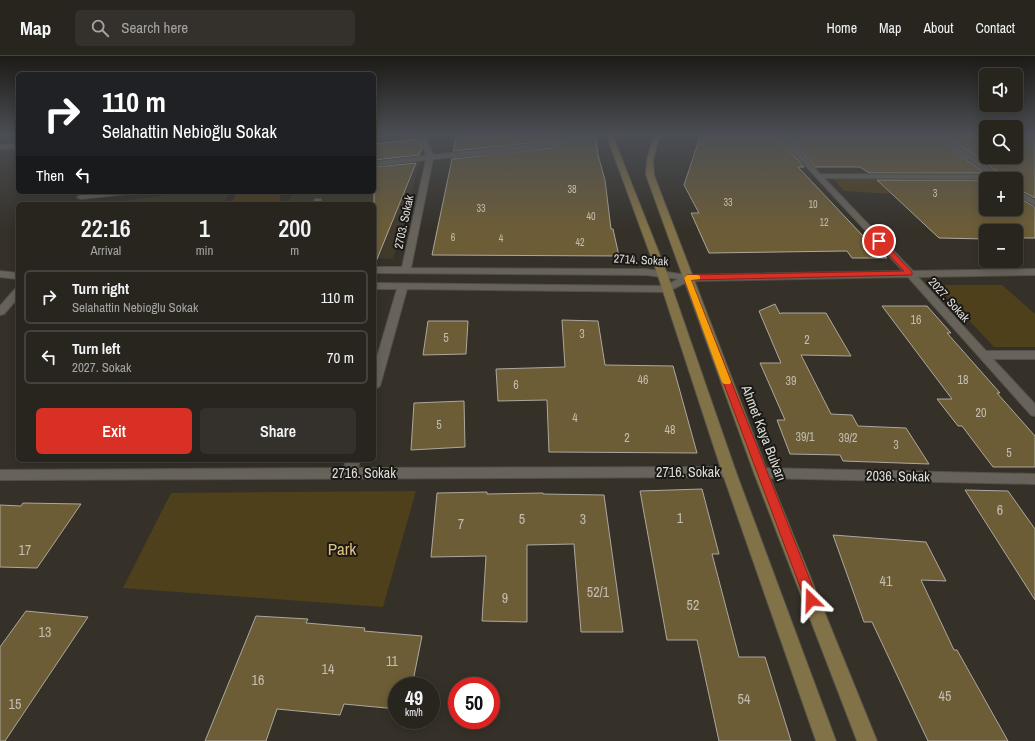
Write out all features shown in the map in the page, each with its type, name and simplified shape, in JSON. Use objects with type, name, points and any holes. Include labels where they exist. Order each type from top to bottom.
[{"type":"main road","points":[[621,166],[662,273],[729,472],[826,741]]},
{"type":"main road","name":"Ahmet Kaya Bulvarı","points":[[650,166],[650,175],[687,278],[761,473],[867,741]]},
{"type":"street","name":"2703. Sokak","points":[[406,270],[428,166]]},
{"type":"street","name":"2027. Sokak","points":[[809,166],[1035,412]]},
{"type":"street","points":[[981,166],[990,172]]},
{"type":"street","points":[[818,176],[979,178]]},
{"type":"street","points":[[81,198],[111,194]]},
{"type":"street","points":[[1023,196],[1035,204]]},
{"type":"street","name":"2714. Sokak","points":[[376,270],[662,273],[687,278]]},
{"type":"street","points":[[687,278],[1035,272]]},
{"type":"street","points":[[0,274],[16,276]]},
{"type":"street","name":"2714. Sokak","points":[[376,286],[667,289],[687,278]]},
{"type":"street","points":[[376,379],[403,286]]},
{"type":"street","points":[[0,312],[16,294]]},
{"type":"street","points":[[984,355],[1035,355]]},
{"type":"street","name":"2716. Sokak","points":[[0,475],[351,466],[729,472]]},
{"type":"street","name":"2036. Sokak","points":[[761,473],[1035,479]]},
{"type":"shaded area","points":[[419,166],[393,259],[376,258],[376,202],[288,202],[292,194],[376,194],[376,167]]},
{"type":"shaded area","points":[[174,194],[228,194],[225,202],[115,202]]},
{"type":"green space","points":[[891,178],[909,195],[844,191],[834,179]]},
{"type":"green space","points":[[236,194],[281,194],[279,202],[232,202]]},
{"type":"green space","points":[[936,285],[1002,285],[1035,314],[1035,347],[994,347]]},
{"type":"green space","name":"Park","points":[[416,491],[383,607],[123,588],[171,493]]},
{"type":"building","points":[[415,166],[376,262],[376,202],[374,202],[374,194],[376,194],[376,167]]},
{"type":"building","points":[[451,166],[601,166],[605,180],[611,229],[613,229],[619,256],[432,255]]},
{"type":"building","points":[[690,166],[803,166],[804,167],[798,167],[864,237],[867,237],[887,258],[852,258],[847,251],[709,253],[691,213],[699,213],[684,185]]},
{"type":"building","points":[[814,166],[975,166],[983,172],[869,173],[860,167]]},
{"type":"building","points":[[990,166],[1035,166],[1035,198],[1023,192],[1023,172],[998,172]]},
{"type":"building","points":[[877,180],[979,180],[979,216],[1023,216],[1023,200],[1035,207],[1035,238],[1023,238],[1023,224],[979,224],[979,239],[939,238]]},
{"type":"building","points":[[775,304],[780,314],[826,313],[851,356],[801,355],[831,414],[852,415],[858,426],[906,428],[929,464],[843,461],[840,455],[790,454],[777,420],[785,420],[760,363],[781,363],[759,311]]},
{"type":"building","points":[[882,306],[927,306],[951,333],[947,333],[1000,393],[997,393],[1035,436],[1035,467],[993,467],[962,426],[958,426],[937,399],[952,399]]},
{"type":"building","points":[[562,320],[598,321],[605,365],[673,366],[697,453],[549,452],[547,400],[498,401],[496,369],[565,367]]},
{"type":"building","points":[[428,321],[468,321],[466,354],[423,355]]},
{"type":"building","points":[[464,401],[465,447],[411,450],[414,403]]},
{"type":"building","points":[[702,489],[719,554],[712,554],[739,657],[765,657],[791,741],[719,741],[697,640],[667,640],[640,491]]},
{"type":"building","points":[[965,490],[1008,491],[1035,529],[1035,600]]},
{"type":"building","points":[[487,492],[487,494],[543,493],[604,495],[623,632],[581,632],[574,544],[527,545],[527,622],[482,621],[486,556],[431,557],[437,493]]},
{"type":"building","points":[[23,503],[81,504],[37,568],[0,567],[0,505],[21,506]]},
{"type":"building","points":[[833,535],[926,542],[946,581],[921,580],[954,650],[957,650],[1008,741],[928,741],[872,622],[864,622]]},
{"type":"building","points":[[26,611],[88,617],[5,741],[0,741],[0,647]]},
{"type":"building","points":[[256,616],[308,619],[306,623],[365,628],[364,631],[422,636],[414,677],[388,677],[388,708],[344,704],[340,715],[277,709],[266,741],[205,741]]},
{"type":"slow traffic","points":[[698,278],[687,278],[727,382]]},
{"type":"route","points":[[811,600],[687,278],[909,274],[879,241]]}]
